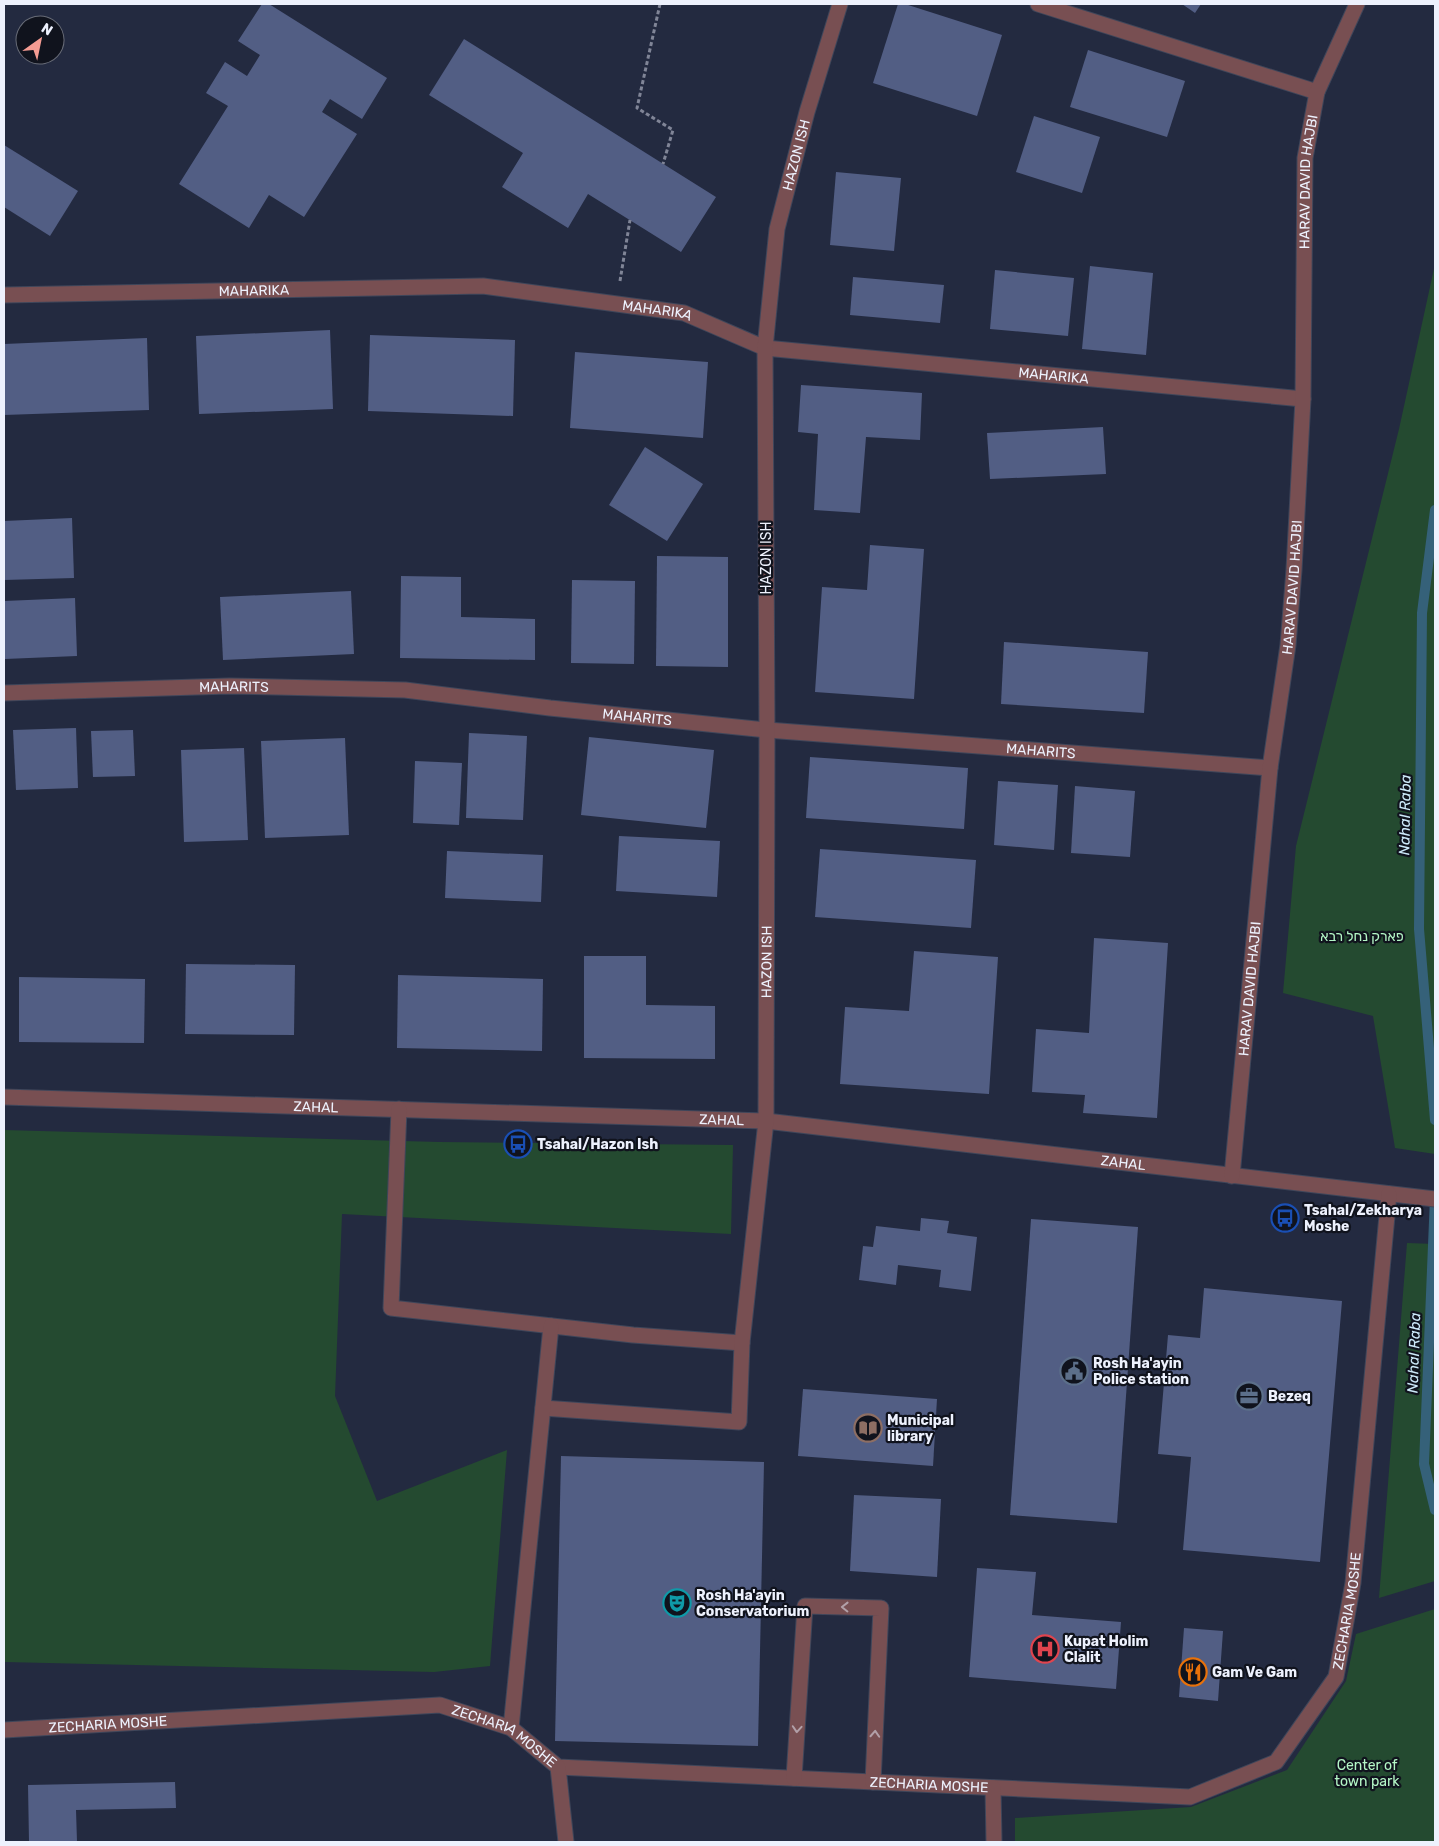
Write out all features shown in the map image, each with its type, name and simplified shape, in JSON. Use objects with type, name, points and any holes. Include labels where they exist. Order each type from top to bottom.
[{"type":"street","name":"HAZON ISH","points":[[543,1408],[739,1422],[742,1343],[766,1121],[767,730],[764,348],[777,229],[807,112],[840,4]]},
{"type":"street","points":[[1038,4],[1317,92]]},
{"type":"street","name":"HARAV DAVID HAJBI","points":[[1232,1176],[1270,768],[1289,635],[1294,570],[1303,400],[1305,158],[1317,92],[1357,4]]},
{"type":"street","name":"MAHARIKA","points":[[4,295],[483,286],[684,314],[764,348],[1303,400]]},
{"type":"street","name":"MAHARITS","points":[[4,693],[229,686],[405,690],[550,708],[767,730],[1270,768]]},
{"type":"street","name":"ZAHAL","points":[[4,1097],[766,1121],[1435,1199]]},
{"type":"street","points":[[399,1109],[390,1308],[551,1326],[742,1343]]},
{"type":"street","name":"ZECHARIA MOSHE","points":[[4,1730],[440,1705],[511,1728],[558,1767],[1190,1797],[1276,1762],[1336,1677],[1353,1583],[1389,1194]]},
{"type":"street","points":[[511,1728],[551,1326]]},
{"type":"street","points":[[794,1778],[805,1606],[882,1608],[872,1782]]},
{"type":"street","points":[[558,1767],[566,1842]]},
{"type":"street","points":[[993,1788],[994,1842]]},
{"type":"path","points":[[660,4],[636,108],[673,130],[663,164]]},
{"type":"path","points":[[616,304],[630,220]]},
{"type":"green space","name":"פארק נחל רבא","points":[[1435,264],[1435,1154],[1395,1148],[1373,1016],[1283,993],[1296,846],[1399,429]]},
{"type":"green space","points":[[4,1130],[439,1142],[733,1145],[731,1234],[342,1214],[335,1396],[377,1501],[507,1450],[490,1666],[434,1672],[4,1662]]},
{"type":"green space","points":[[1407,1243],[1435,1244],[1435,1581],[1379,1598]]},
{"type":"green space","name":"Center of town park","points":[[1435,1609],[1435,1842],[1015,1842],[1015,1818],[1191,1807],[1287,1770],[1346,1681],[1356,1634]]},
{"type":"building","points":[[262,4],[269,4],[387,78],[362,119],[330,99],[322,112],[357,134],[304,217],[269,195],[249,228],[179,184],[228,106],[206,93],[225,62],[247,76],[260,55],[238,41]]},
{"type":"building","points":[[898,4],[905,4],[1002,35],[977,116],[873,83]]},
{"type":"building","points":[[1182,4],[1201,4],[1195,13]]},
{"type":"building","points":[[464,39],[716,197],[681,252],[588,194],[568,228],[502,187],[523,153],[429,95]]},
{"type":"building","points":[[1088,50],[1185,81],[1167,137],[1070,107]]},
{"type":"building","points":[[1034,116],[1100,137],[1082,193],[1016,172]]},
{"type":"building","points":[[4,145],[78,191],[50,236],[4,207]]},
{"type":"building","points":[[836,172],[901,178],[894,251],[830,245]]},
{"type":"building","points":[[1090,266],[1153,273],[1146,355],[1082,349]]},
{"type":"building","points":[[995,270],[1074,278],[1068,336],[990,329]]},
{"type":"building","points":[[853,277],[944,285],[940,323],[850,315]]},
{"type":"building","points":[[330,330],[333,409],[199,414],[196,336]]},
{"type":"building","points":[[370,335],[515,340],[513,416],[368,411]]},
{"type":"building","points":[[147,338],[149,410],[4,415],[4,344]]},
{"type":"building","points":[[575,352],[708,362],[703,438],[570,428]]},
{"type":"building","points":[[801,385],[922,393],[920,440],[866,437],[860,513],[814,510],[818,434],[798,432]]},
{"type":"building","points":[[1103,427],[1106,474],[990,479],[987,433]]},
{"type":"building","points":[[645,447],[703,484],[667,541],[609,505]]},
{"type":"building","points":[[72,518],[74,578],[4,580],[4,521]]},
{"type":"building","points":[[870,545],[924,549],[914,699],[815,692],[822,587],[867,590]]},
{"type":"building","points":[[657,556],[728,557],[728,667],[656,666]]},
{"type":"building","points":[[401,576],[461,577],[461,617],[535,619],[535,660],[400,658]]},
{"type":"building","points":[[572,580],[635,581],[634,664],[571,663]]},
{"type":"building","points":[[351,591],[354,654],[223,660],[220,597]]},
{"type":"building","points":[[75,598],[77,656],[5,659],[4,601]]},
{"type":"building","points":[[1004,642],[1148,652],[1144,713],[1001,704]]},
{"type":"building","points":[[76,728],[78,788],[16,790],[13,730]]},
{"type":"building","points":[[133,730],[135,776],[93,777],[91,731]]},
{"type":"building","points":[[469,733],[527,736],[523,820],[466,818]]},
{"type":"building","points":[[589,737],[714,750],[706,828],[581,815]]},
{"type":"building","points":[[345,738],[349,835],[265,838],[261,741]]},
{"type":"building","points":[[244,748],[248,840],[184,842],[181,750]]},
{"type":"building","points":[[810,757],[968,768],[964,829],[806,818]]},
{"type":"building","points":[[415,761],[462,763],[459,825],[413,823]]},
{"type":"building","points":[[998,781],[1058,785],[1054,850],[994,845]]},
{"type":"building","points":[[1075,786],[1135,791],[1130,857],[1071,853]]},
{"type":"building","points":[[619,836],[720,841],[717,897],[616,891]]},
{"type":"building","points":[[820,849],[976,860],[971,928],[815,917]]},
{"type":"building","points":[[447,851],[543,855],[541,902],[445,898]]},
{"type":"building","points":[[1094,938],[1168,943],[1157,1118],[1083,1113],[1085,1095],[1032,1092],[1036,1029],[1089,1033]]},
{"type":"building","points":[[914,951],[998,957],[989,1094],[840,1084],[845,1007],[909,1011]]},
{"type":"building","points":[[584,956],[646,956],[646,1005],[715,1006],[715,1059],[584,1058]]},
{"type":"building","points":[[186,964],[295,965],[294,1035],[185,1034]]},
{"type":"building","points":[[398,975],[543,979],[542,1051],[397,1048]]},
{"type":"building","points":[[19,977],[145,979],[144,1043],[19,1042]]},
{"type":"building","points":[[921,1218],[949,1221],[947,1233],[977,1237],[971,1291],[939,1287],[941,1270],[898,1265],[896,1285],[859,1280],[863,1246],[873,1247],[876,1226],[920,1231]]},
{"type":"building","name":"Rosh Ha'ayin Police station","points":[[1031,1219],[1138,1227],[1117,1523],[1010,1515]]},
{"type":"building","name":"Bezeq","points":[[1204,1288],[1342,1301],[1320,1562],[1183,1550],[1191,1457],[1158,1454],[1168,1335],[1200,1338]]},
{"type":"building","name":"Municipal library","points":[[803,1389],[937,1399],[933,1466],[798,1456]]},
{"type":"building","points":[[561,1456],[764,1462],[758,1746],[555,1741]]},
{"type":"building","points":[[854,1495],[941,1499],[937,1577],[850,1571]]},
{"type":"building","name":"Kupat Holim Clalit","points":[[977,1568],[1036,1572],[1032,1615],[1121,1622],[1116,1689],[969,1677]]},
{"type":"building","points":[[1184,1628],[1223,1631],[1218,1701],[1179,1697]]},
{"type":"building","points":[[175,1782],[176,1808],[76,1810],[77,1842],[29,1842],[28,1785]]},
{"type":"waterway","name":"Nahal Raba","points":[[1435,510],[1422,613],[1419,929],[1435,1120]]},
{"type":"waterway","name":"Nahal Raba","points":[[1435,1197],[1424,1464],[1435,1510]]},
{"type":"place","name":"Tsahal/Hazon Ish","points":[[518,1144]]},
{"type":"place","name":"Tsahal/Zekharya Moshe","points":[[1285,1218]]},
{"type":"place","name":"Rosh Ha'ayin Police station","points":[[1074,1371]]},
{"type":"place","name":"Bezeq","points":[[1249,1396]]},
{"type":"place","name":"Municipal library","points":[[868,1428]]},
{"type":"place","name":"Rosh Ha'ayin Conservatorium","points":[[677,1603]]},
{"type":"place","name":"Kupat Holim Clalit","points":[[1045,1649]]},
{"type":"place","name":"Gam Ve Gam","points":[[1193,1672]]}]
